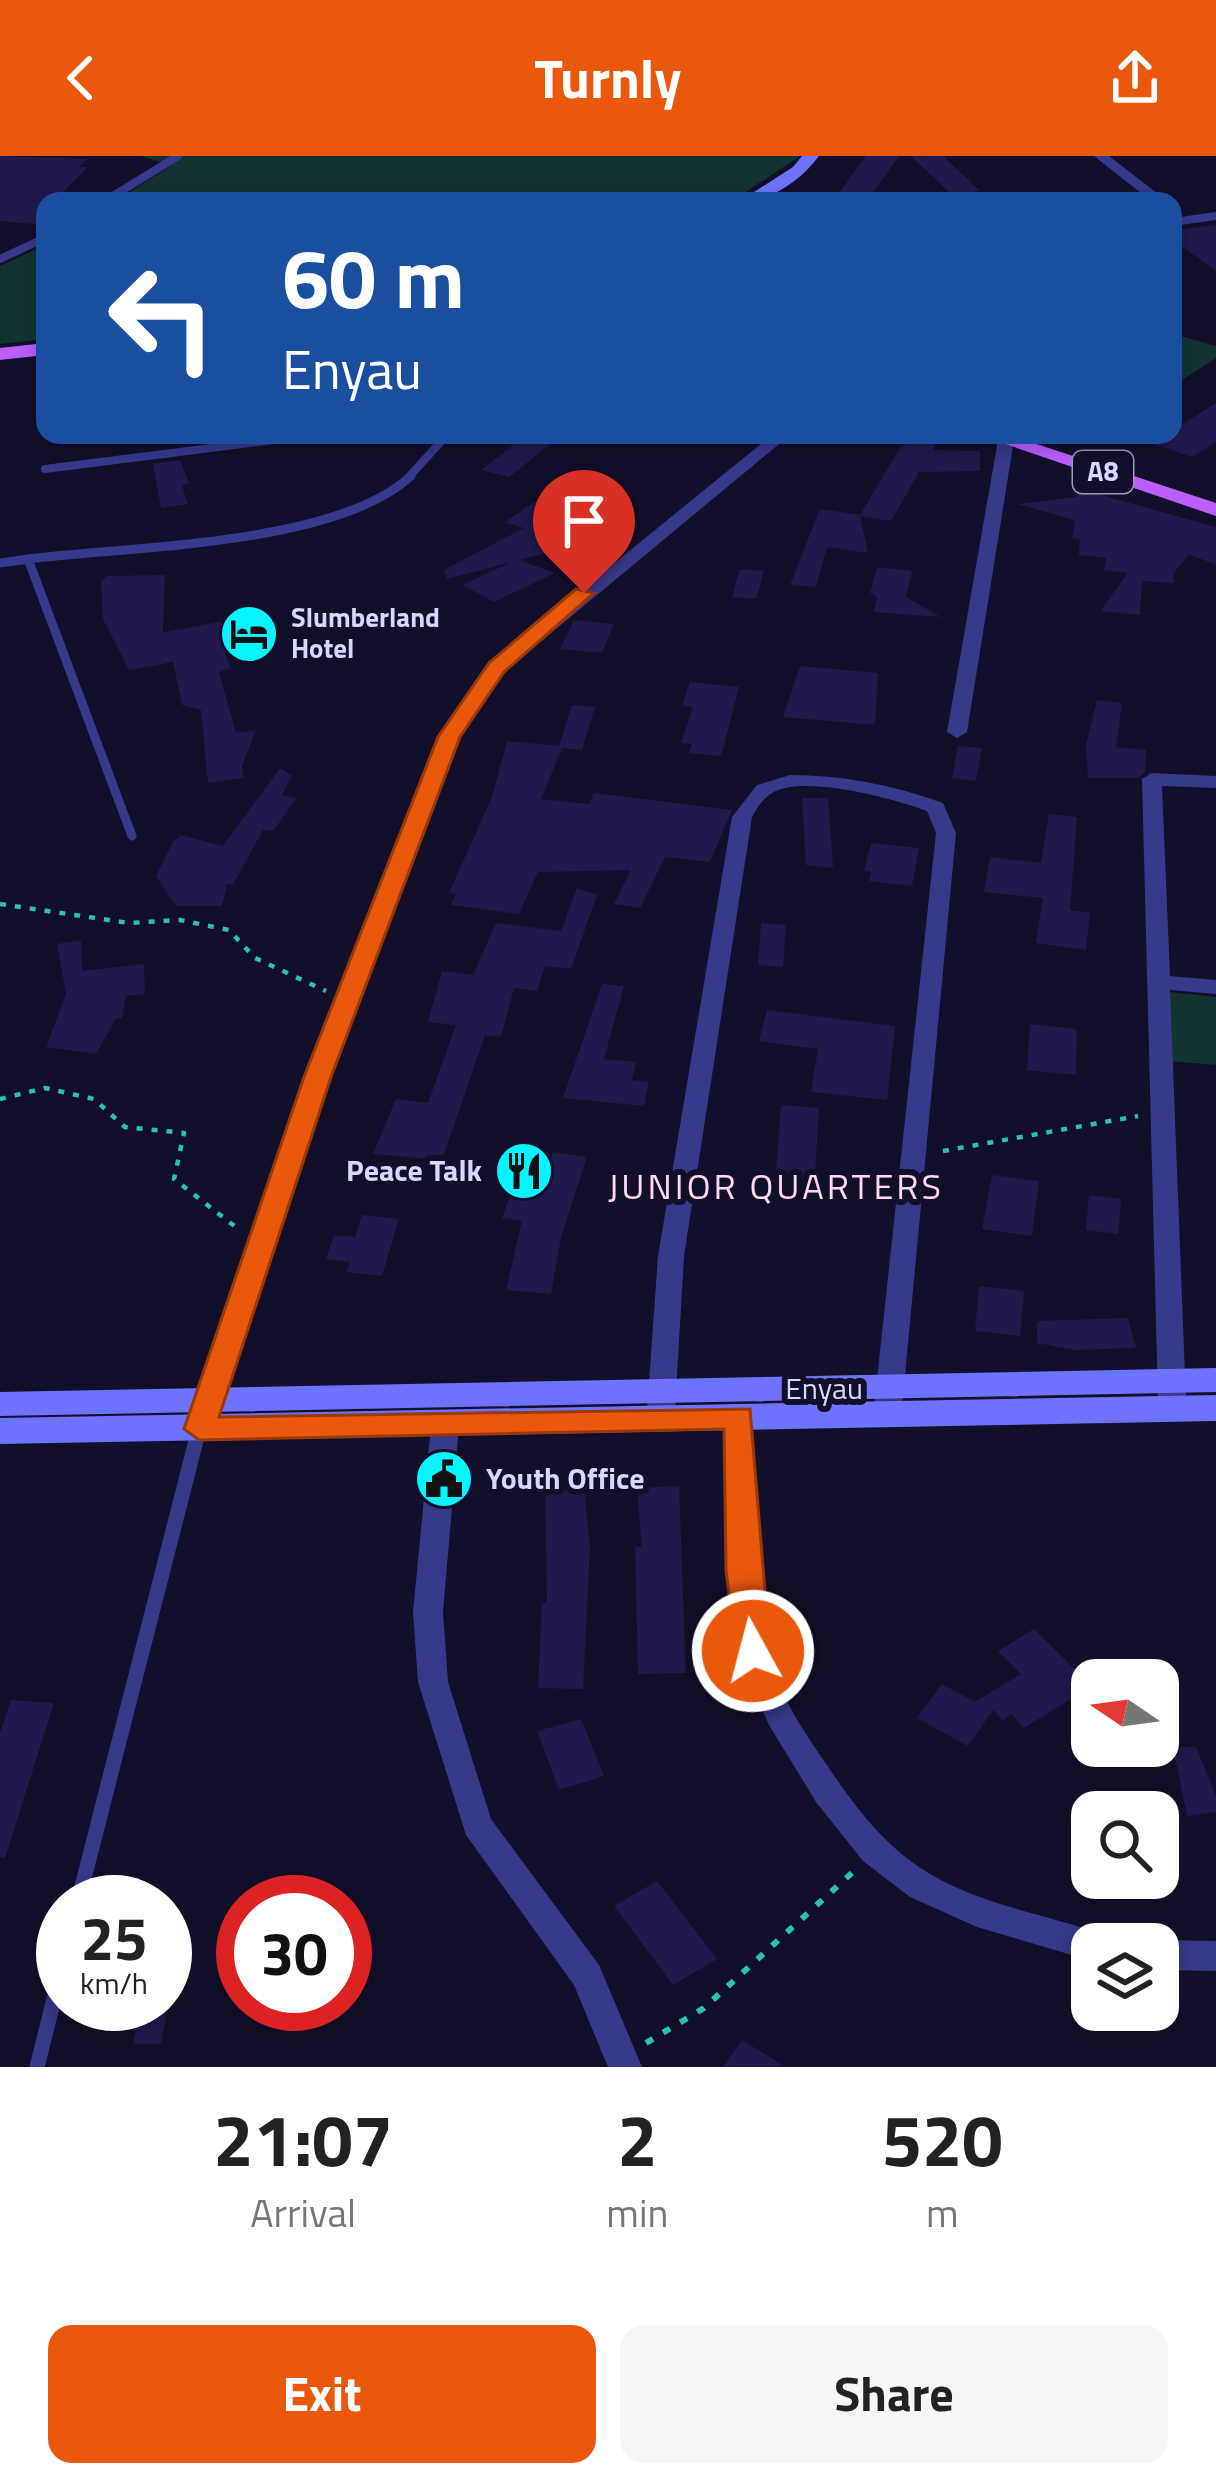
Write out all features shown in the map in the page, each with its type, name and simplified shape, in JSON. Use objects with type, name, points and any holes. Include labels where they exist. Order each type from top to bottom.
[{"type":"main road","points":[[0,354],[36,350]]},
{"type":"main road","name":"A8","points":[[1016,444],[1212,506]]},
{"type":"street","points":[[764,192],[799,171],[811,156]]},
{"type":"street","points":[[1101,156],[1148,192]]},
{"type":"street","points":[[1182,218],[1216,216]]},
{"type":"street","points":[[202,1415],[259,1245],[449,737],[497,668],[771,444]]},
{"type":"street","points":[[957,732],[996,444]]},
{"type":"street","points":[[1172,1395],[1152,779],[1216,782]]},
{"type":"street","points":[[661,1407],[671,1256],[742,817],[752,797],[787,782],[911,796],[936,807],[943,818],[939,915],[887,1402]]},
{"type":"street","points":[[1159,982],[1216,987]]},
{"type":"street","name":"Enyau","points":[[0,1431],[202,1415],[1172,1395],[1216,1380]]},
{"type":"street","name":"Enyau","points":[[1172,1395],[1216,1408]]},
{"type":"street","name":"Enyau","points":[[0,1404],[445,1426],[661,1407],[739,1417],[887,1402]]},
{"type":"street","points":[[739,1417],[743,1570],[753,1651],[770,1702],[822,1784],[875,1852],[932,1891],[1011,1925],[1071,1941]]},
{"type":"street","points":[[445,1426],[430,1570],[434,1682],[477,1825],[587,1976],[623,2063]]},
{"type":"street","points":[[1179,1955],[1216,1956]]},
{"type":"lane","points":[[119,192],[178,156]]},
{"type":"lane","points":[[0,259],[36,242]]},
{"type":"lane","points":[[45,470],[245,444]]},
{"type":"lane","points":[[0,563],[248,531],[357,508],[405,481],[439,444]]},
{"type":"lane","points":[[28,559],[132,836]]},
{"type":"lane","points":[[85,1875],[202,1415]]},
{"type":"lane","points":[[37,2067],[46,2031]]},
{"type":"path","points":[[0,904],[129,923],[180,920],[229,930],[255,958],[282,975],[323,987],[344,1014]]},
{"type":"path","points":[[0,1099],[45,1088],[94,1099],[125,1127],[184,1133],[174,1179],[259,1245]]},
{"type":"path","points":[[914,1156],[1109,1117],[1163,1115]]},
{"type":"path","points":[[623,2063],[704,2008],[875,1852]]},
{"type":"green space","points":[[141,156],[800,156],[746,192],[130,192],[172,165]]},
{"type":"green space","points":[[36,249],[36,340],[0,344],[0,266]]},
{"type":"green space","points":[[1182,337],[1216,346],[1216,358],[1182,380]]},
{"type":"green space","points":[[1169,992],[1216,997],[1216,1065],[1170,1061]]},
{"type":"building","points":[[0,156],[87,159],[79,167],[88,167],[63,192],[36,192],[36,224],[0,221]]},
{"type":"building","points":[[866,156],[899,156],[873,192],[840,192]]},
{"type":"building","points":[[911,156],[943,156],[979,190],[949,192]]},
{"type":"building","points":[[1216,225],[1216,271],[1182,246],[1182,229]]},
{"type":"building","points":[[1216,403],[1216,442],[1192,457],[1154,444],[1182,444],[1182,424]]},
{"type":"building","points":[[514,444],[551,444],[509,477],[481,470]]},
{"type":"building","points":[[934,444],[934,450],[980,451],[980,471],[919,472],[891,521],[860,516],[868,553],[827,547],[816,587],[790,585],[820,509],[860,515],[900,448]]},
{"type":"building","points":[[180,460],[189,483],[182,486],[188,504],[161,508],[153,464]]},
{"type":"building","points":[[562,483],[592,491],[576,504],[621,521],[598,534],[600,539],[519,560],[555,573],[494,602],[462,585],[512,562],[447,579],[444,570],[524,528],[505,522]]},
{"type":"building","points":[[1083,490],[1216,527],[1216,565],[1189,554],[1173,574],[1174,583],[1142,581],[1140,615],[1100,611],[1128,573],[1104,570],[1106,558],[1079,555],[1080,539],[1072,538],[1075,520],[1018,504],[1076,497]]},
{"type":"building","points":[[877,567],[912,571],[906,597],[941,617],[874,612],[877,597],[870,593]]},
{"type":"building","points":[[740,569],[764,571],[756,599],[732,597]]},
{"type":"building","points":[[165,575],[163,632],[225,621],[241,651],[225,654],[231,668],[219,672],[236,733],[256,730],[242,766],[244,778],[208,783],[201,710],[182,705],[173,662],[129,670],[103,619],[101,581],[107,576]]},
{"type":"building","points":[[574,620],[614,624],[602,653],[560,649]]},
{"type":"building","points":[[800,666],[878,673],[875,725],[783,717]]},
{"type":"building","points":[[690,682],[739,687],[721,756],[689,753],[692,744],[681,743],[693,707],[682,706]]},
{"type":"building","points":[[1097,700],[1122,703],[1116,747],[1146,750],[1145,772],[1138,778],[1088,778],[1086,744]]},
{"type":"building","points":[[572,705],[595,707],[582,750],[562,748],[541,799],[589,804],[594,793],[732,810],[710,862],[665,857],[640,908],[614,904],[631,870],[538,872],[519,914],[451,905],[456,894],[449,893],[492,797],[507,741],[559,746]]},
{"type":"building","points":[[958,746],[982,748],[976,781],[952,778]]},
{"type":"building","points":[[280,768],[292,776],[282,795],[297,798],[273,831],[263,830],[233,885],[227,884],[222,906],[176,906],[156,876],[173,842],[181,835],[223,846]]},
{"type":"building","points":[[802,798],[828,798],[833,868],[806,865]]},
{"type":"building","points":[[1049,814],[1077,817],[1070,910],[1090,913],[1086,950],[1036,943],[1043,898],[984,892],[990,857],[1041,863]]},
{"type":"building","points":[[871,843],[919,848],[912,886],[869,881],[871,872],[864,871]]},
{"type":"building","points":[[577,888],[597,895],[571,969],[545,966],[537,991],[514,988],[501,1037],[485,1035],[442,1160],[373,1154],[396,1099],[428,1103],[456,1025],[428,1022],[442,971],[473,975],[496,923],[561,931]]},
{"type":"building","points":[[761,923],[786,925],[783,967],[758,965]]},
{"type":"building","points":[[81,940],[82,971],[144,964],[145,994],[126,996],[122,1018],[116,1018],[96,1054],[46,1047],[66,994],[57,944]]},
{"type":"building","points":[[602,984],[624,986],[604,1059],[636,1062],[632,1080],[649,1082],[644,1106],[563,1098]]},
{"type":"building","points":[[767,1010],[895,1026],[887,1100],[811,1092],[818,1049],[759,1041]]},
{"type":"building","points":[[1030,1024],[1077,1029],[1076,1075],[1027,1070]]},
{"type":"building","points":[[781,1105],[819,1108],[814,1190],[775,1187]]},
{"type":"building","points":[[553,1152],[587,1157],[561,1237],[551,1294],[506,1290],[522,1221],[502,1218],[517,1175],[544,1179]]},
{"type":"building","points":[[992,1175],[1039,1181],[1032,1236],[982,1229]]},
{"type":"building","points":[[1089,1195],[1121,1199],[1118,1234],[1086,1230]]},
{"type":"building","points":[[362,1215],[399,1219],[382,1276],[346,1272],[350,1262],[326,1259],[334,1235],[355,1237]]},
{"type":"building","points":[[979,1286],[1024,1291],[1020,1336],[975,1331]]},
{"type":"building","points":[[1128,1318],[1136,1348],[1074,1350],[1037,1343],[1037,1321]]},
{"type":"building","points":[[679,1486],[686,1673],[638,1674],[635,1547],[642,1547],[637,1488]]},
{"type":"building","points":[[545,1487],[584,1487],[590,1547],[583,1689],[538,1688],[542,1603],[547,1603]]},
{"type":"building","points":[[1034,1629],[1071,1665],[1071,1699],[1024,1728],[1011,1714],[1003,1720],[993,1710],[968,1746],[917,1718],[942,1684],[975,1702],[1021,1674],[998,1651]]},
{"type":"building","points":[[11,1700],[54,1703],[5,1858],[0,1857],[0,1733]]},
{"type":"building","points":[[581,1719],[604,1776],[559,1790],[537,1731]]},
{"type":"building","points":[[1179,1747],[1196,1747],[1216,1796],[1216,1812],[1187,1816],[1177,1767]]},
{"type":"building","points":[[657,1881],[717,1959],[673,1985],[614,1906]]},
{"type":"building","points":[[135,2031],[163,2031],[161,2044],[133,2044]]},
{"type":"building","points":[[742,2040],[786,2067],[723,2067]]},
{"type":"place","name":"Slumberland Hotel","points":[[249,634]]},
{"type":"place","name":"Peace Talk","points":[[524,1171]]},
{"type":"place","name":"Youth Office","points":[[444,1479]]},
{"type":"district","name":"JUNIOR QUARTERS","points":[[776,1186]]},
{"type":"route","points":[[584,593],[497,668],[449,737],[370,953],[317,1077],[199,1429],[739,1417],[743,1570],[753,1651]]}]
